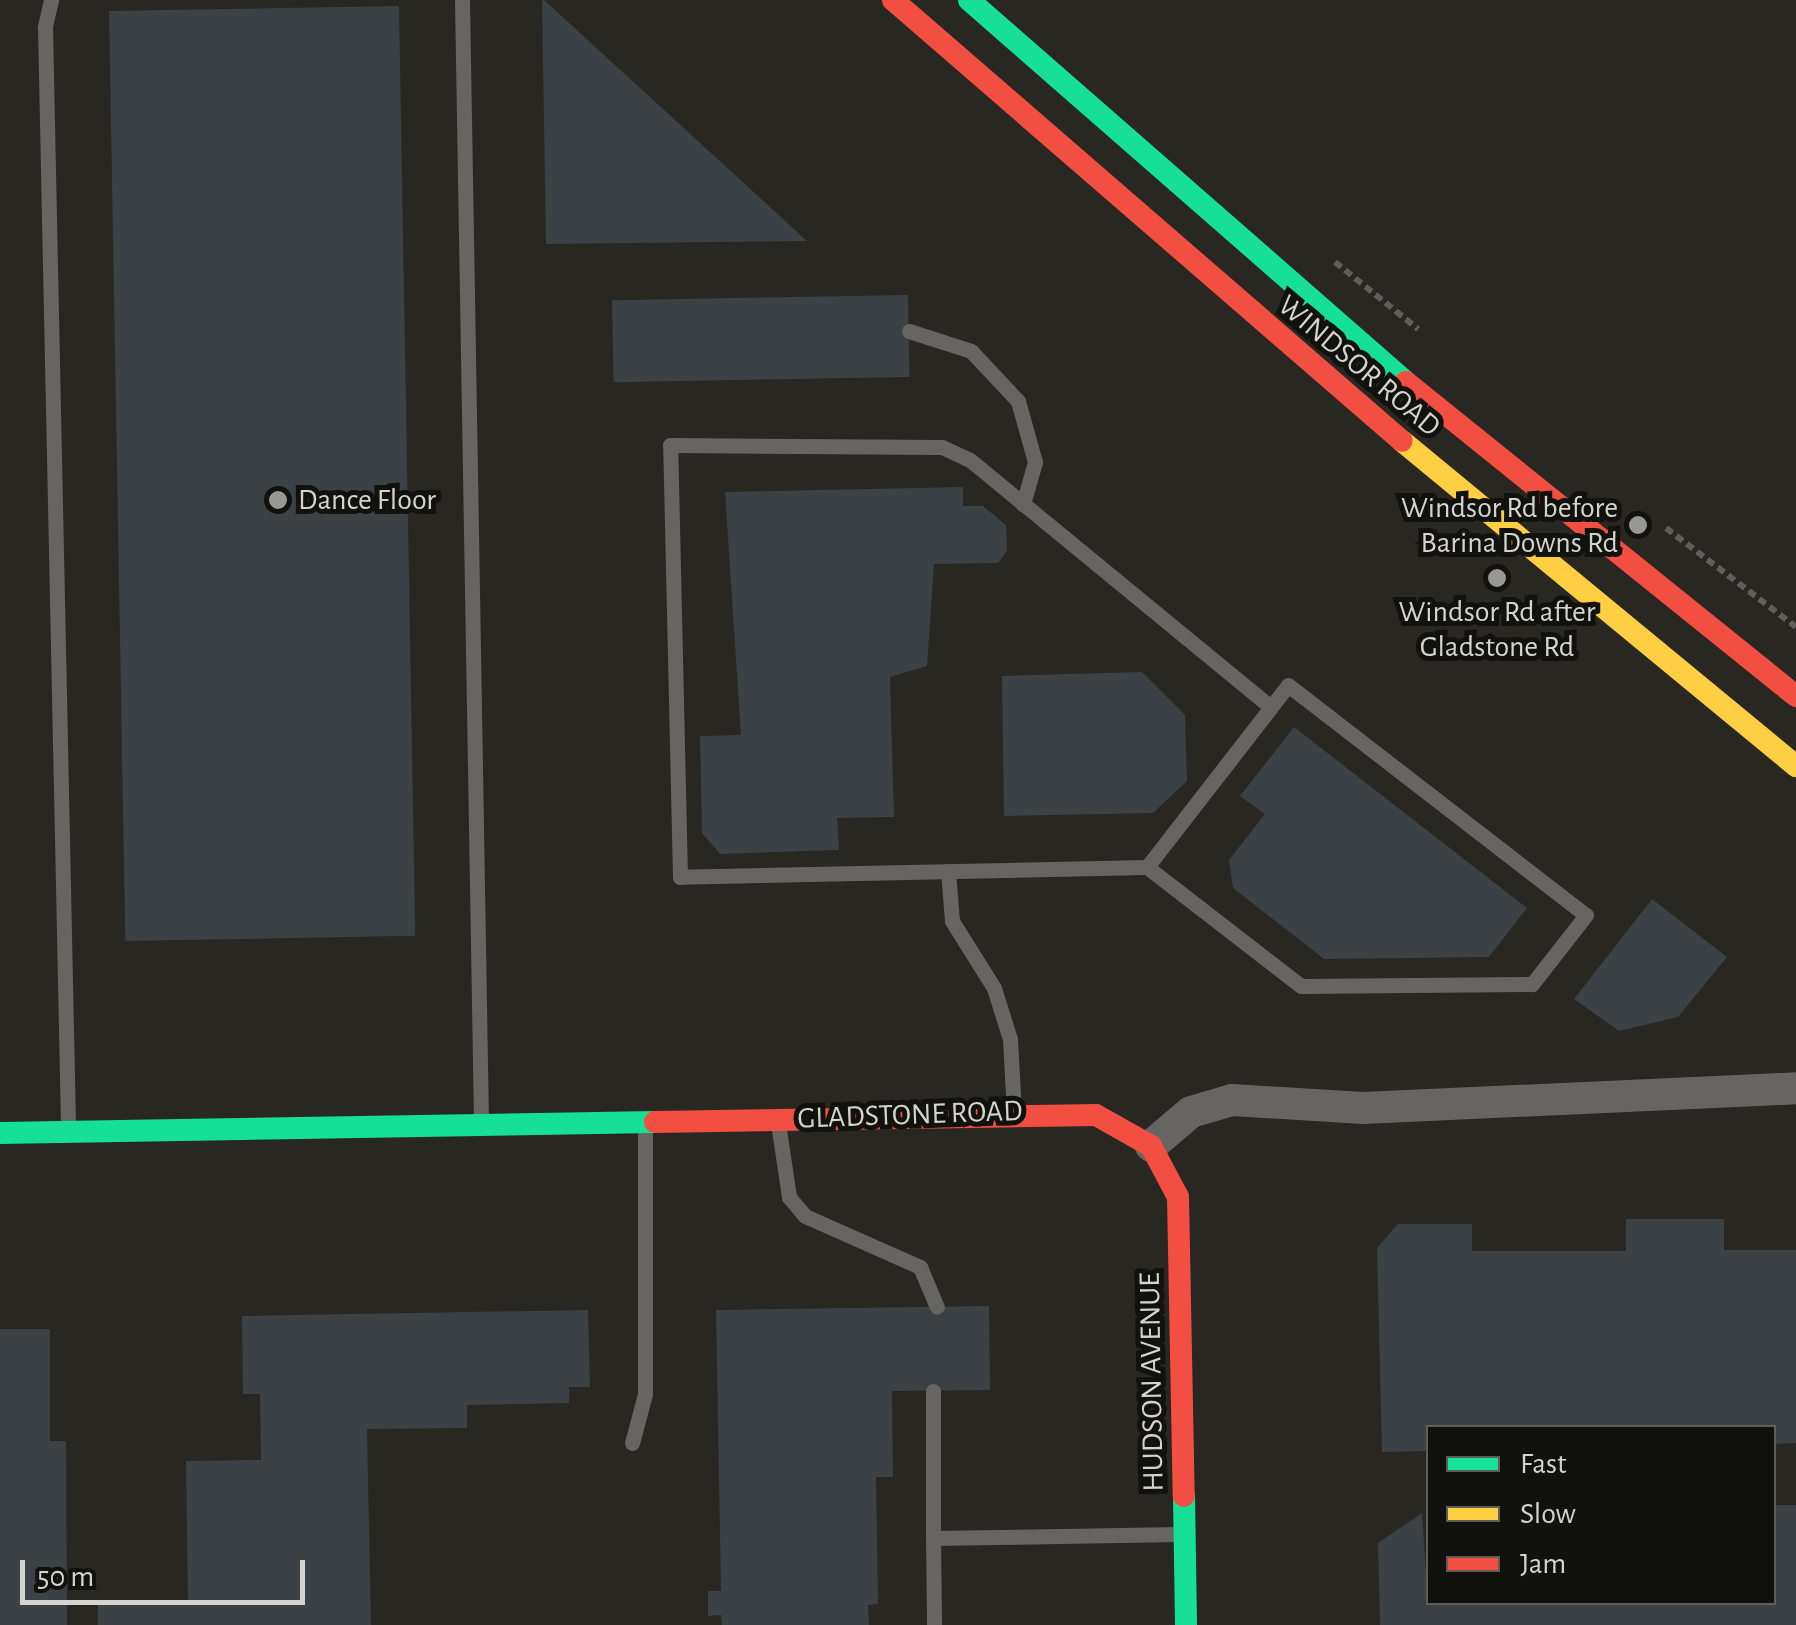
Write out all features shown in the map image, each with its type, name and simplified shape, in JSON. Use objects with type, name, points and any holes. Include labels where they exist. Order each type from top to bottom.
[{"type":"main road","name":"WINDSOR ROAD","points":[[893,0],[1294,352],[1796,766]]},
{"type":"main road","name":"WINDSOR ROAD","points":[[969,0],[1311,306],[1796,696]]},
{"type":"main road","name":"GLADSTONE ROAD","points":[[0,1134],[1014,1112],[1096,1115],[1151,1146]]},
{"type":"main road","name":"HUDSON AVENUE","points":[[1151,1146],[1178,1197],[1186,1625]]},
{"type":"street","points":[[1151,1146],[1192,1112],[1232,1100],[1363,1108],[1796,1088]]},
{"type":"lane","points":[[51,0],[44,27],[68,1132]]},
{"type":"lane","points":[[462,0],[480,1124]]},
{"type":"lane","points":[[909,330],[971,351],[1018,401],[1035,462],[1024,504]]},
{"type":"lane","points":[[1147,867],[1271,707],[1288,685],[1586,915],[1532,984],[1301,986],[1147,867],[680,877],[670,445],[912,441],[970,460],[1271,707]]},
{"type":"lane","points":[[948,871],[952,921],[994,988],[1010,1040],[1014,1112]]},
{"type":"lane","points":[[778,1120],[789,1197],[805,1216],[920,1267],[938,1306]]},
{"type":"lane","points":[[632,1443],[646,1394],[644,1121]]},
{"type":"lane","points":[[932,1391],[934,1625]]},
{"type":"lane","points":[[933,1538],[1184,1534]]},
{"type":"path","points":[[1330,258],[1435,343]]},
{"type":"path","points":[[1661,524],[1796,627]]},
{"type":"building","points":[[544,0],[807,241],[546,244]]},
{"type":"building","points":[[399,6],[415,936],[125,941],[109,11]]},
{"type":"building","points":[[908,295],[909,377],[613,382],[612,300]]},
{"type":"building","points":[[963,487],[963,506],[983,506],[1006,525],[1007,551],[998,563],[934,564],[927,666],[890,677],[894,817],[837,818],[839,850],[720,854],[702,833],[700,736],[741,735],[725,492]]},
{"type":"building","points":[[1142,672],[1185,715],[1187,781],[1153,813],[1004,816],[1002,676]]},
{"type":"building","points":[[1294,727],[1527,908],[1489,957],[1324,959],[1233,888],[1229,860],[1265,814],[1240,796]]},
{"type":"building","points":[[1652,899],[1727,957],[1678,1017],[1619,1031],[1574,999]]},
{"type":"building","points":[[1626,1219],[1724,1219],[1724,1250],[1796,1250],[1796,1443],[1776,1444],[1776,1425],[1426,1425],[1426,1451],[1382,1452],[1377,1248],[1398,1224],[1472,1224],[1472,1251],[1626,1251]]},
{"type":"building","points":[[989,1306],[990,1390],[892,1391],[893,1477],[876,1477],[878,1604],[868,1605],[869,1625],[722,1625],[721,1615],[708,1616],[708,1591],[721,1591],[716,1310]]},
{"type":"building","points":[[588,1310],[590,1387],[569,1387],[569,1403],[467,1405],[467,1428],[367,1429],[371,1625],[98,1625],[98,1602],[188,1601],[186,1461],[261,1460],[260,1394],[243,1394],[242,1316]]},
{"type":"building","points":[[0,1329],[50,1329],[50,1441],[66,1441],[67,1625],[0,1625]]},
{"type":"building","points":[[1776,1505],[1796,1505],[1796,1625],[1380,1625],[1378,1543],[1422,1513],[1426,1605],[1776,1605]]},
{"type":"traffic: fast","points":[[969,0],[1406,382]]},
{"type":"traffic: fast","points":[[0,1133],[655,1122]]},
{"type":"traffic: fast","points":[[1184,1496],[1186,1625]]},
{"type":"traffic: slow","points":[[1402,441],[1796,766]]},
{"type":"traffic: jam","points":[[893,0],[1402,441]]},
{"type":"traffic: jam","points":[[1406,382],[1796,696]]},
{"type":"traffic: jam","points":[[655,1122],[1096,1115],[1151,1146],[1178,1197],[1184,1496]]},
{"type":"place","name":"Dance Floor","points":[[278,500]]},
{"type":"place","name":"Windsor Rd before Barina Downs Rd","points":[[1638,525]]},
{"type":"place","name":"Windsor Rd after Gladstone Rd","points":[[1497,578]]}]
